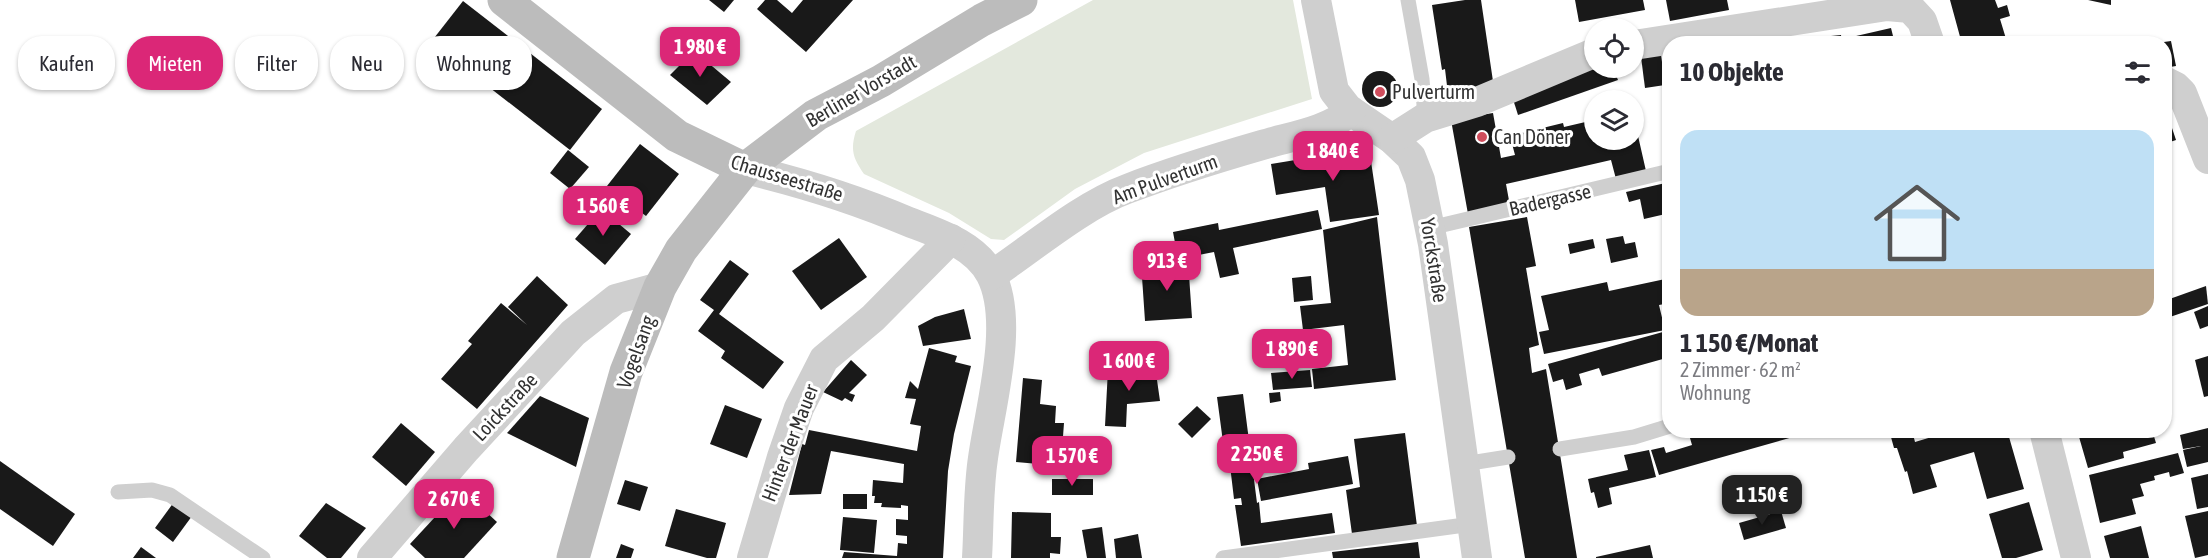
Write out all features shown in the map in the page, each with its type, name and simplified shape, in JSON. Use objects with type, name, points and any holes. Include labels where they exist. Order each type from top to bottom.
[{"type":"main road","name":"Chausseestraße","points":[[504,0],[677,136],[745,169]]},
{"type":"main road","name":"Berliner Vorstadt","points":[[745,169],[816,115],[881,81],[978,10],[1021,0]]},
{"type":"main road","name":"Vogelsang","points":[[573,558],[627,372],[660,287],[681,250],[745,169]]},
{"type":"street","name":"Yorckstraße","points":[[1316,0],[1334,91],[1351,111],[1392,139],[1411,157],[1420,180],[1430,228],[1477,558]]},
{"type":"street","points":[[1692,36],[1887,6],[1910,8],[1922,21],[1927,36]]},
{"type":"street","points":[[1644,43],[1662,41]]},
{"type":"street","points":[[1392,139],[1425,118],[1477,102],[1584,57]]},
{"type":"street","points":[[2172,85],[2182,93],[2208,159]]},
{"type":"street","name":"Am Pulverturm","points":[[992,275],[1084,211],[1124,189],[1327,126],[1340,121],[1351,111]]},
{"type":"street","name":"Chausseestraße","points":[[745,169],[796,181],[854,199],[951,239],[981,259],[992,275]]},
{"type":"street","name":"Hinter der Mauer","points":[[752,558],[799,408],[824,359],[873,318],[951,239]]},
{"type":"street","points":[[977,558],[982,461],[1001,340],[1001,307],[992,275]]},
{"type":"street","name":"Loickstraße","points":[[372,558],[466,449],[573,333],[616,299],[660,287]]},
{"type":"street","points":[[2046,438],[2076,558]]},
{"type":"lane","points":[[1408,0],[1422,79],[1425,118]]},
{"type":"lane","name":"Badergasse","points":[[1430,228],[1662,173]]},
{"type":"lane","points":[[1560,449],[1634,437],[1662,428]]},
{"type":"lane","points":[[1464,464],[1508,457]]},
{"type":"lane","points":[[118,492],[152,490],[170,495],[263,558]]},
{"type":"lane","points":[[1223,558],[1472,524]]},
{"type":"shaded area","points":[[1093,0],[1293,0],[1312,99],[1144,153],[1075,189],[1004,240],[991,239],[949,213],[864,174],[854,154],[853,143],[856,131]]},
{"type":"building","points":[[709,0],[734,0],[724,12]]},
{"type":"building","points":[[765,0],[777,0],[792,13],[803,0],[853,0],[806,52],[757,9]]},
{"type":"building","points":[[1481,0],[1494,88],[1448,94],[1432,5]]},
{"type":"building","points":[[1575,0],[1643,0],[1645,10],[1601,18],[1584,18],[1584,21],[1579,22]]},
{"type":"building","points":[[1666,0],[1727,0],[1729,10],[1670,21]]},
{"type":"building","points":[[1950,0],[1995,0],[1998,8],[2007,5],[2010,16],[2000,19],[2005,36],[1960,36]]},
{"type":"building","points":[[2088,0],[2111,0],[2111,5]]},
{"type":"building","points":[[463,1],[508,36],[436,36]]},
{"type":"building","points":[[1891,28],[1893,36],[1856,36]]},
{"type":"building","points":[[2172,46],[2176,66],[2172,67]]},
{"type":"building","points":[[694,51],[731,82],[707,105],[670,75]]},
{"type":"building","points":[[1661,54],[1662,85],[1645,88],[1644,57]]},
{"type":"building","points":[[532,55],[602,109],[570,150],[493,90],[532,90]]},
{"type":"building","name":"Pulverturm","points":[[1380,71],[1393,76],[1398,89],[1393,102],[1380,107],[1367,102],[1362,89],[1367,76]]},
{"type":"building","points":[[1584,71],[1584,78],[1617,78],[1618,80],[1518,115],[1512,96]]},
{"type":"building","points":[[1493,113],[1501,158],[1515,155],[1510,136],[1563,123],[1564,127],[1584,122],[1584,150],[1641,150],[1646,171],[1616,179],[1611,160],[1506,184],[1510,206],[1468,214],[1451,120]]},
{"type":"building","points":[[2172,128],[2176,140],[2172,141]]},
{"type":"building","points":[[640,144],[679,174],[646,216],[607,186]]},
{"type":"building","points":[[1369,148],[1379,215],[1330,222],[1325,187],[1276,195],[1271,164]]},
{"type":"building","points":[[568,150],[589,167],[570,189],[550,173]]},
{"type":"building","points":[[1662,184],[1662,215],[1644,219],[1640,199],[1629,202],[1626,192]]},
{"type":"building","points":[[601,209],[631,234],[605,265],[575,239]]},
{"type":"building","points":[[1318,210],[1322,229],[1233,248],[1239,274],[1220,278],[1214,252],[1178,259],[1173,232],[1218,223],[1219,230]]},
{"type":"building","points":[[1377,217],[1396,380],[1314,389],[1312,369],[1348,365],[1344,325],[1303,330],[1300,306],[1331,303],[1323,230]]},
{"type":"building","points":[[1527,217],[1536,266],[1526,268],[1539,345],[1529,348],[1532,373],[1546,369],[1577,558],[1525,558],[1469,227]]},
{"type":"building","points":[[1623,236],[1625,244],[1635,242],[1638,257],[1611,263],[1606,239]]},
{"type":"building","points":[[839,238],[867,277],[821,310],[792,271]]},
{"type":"building","points":[[1593,239],[1595,248],[1570,254],[1568,244]]},
{"type":"building","points":[[1160,259],[1163,268],[1177,262],[1188,261],[1192,318],[1145,321],[1142,277],[1154,272],[1150,263]]},
{"type":"building","points":[[730,260],[749,274],[719,314],[784,362],[763,389],[721,358],[725,351],[698,331],[714,310],[700,300]]},
{"type":"building","points":[[537,276],[568,305],[477,409],[441,379],[472,344],[468,341],[501,303],[527,325],[508,307]]},
{"type":"building","points":[[1311,276],[1313,300],[1294,302],[1292,278]]},
{"type":"building","points":[[1662,280],[1662,304],[1659,305],[1662,331],[1544,354],[1539,332],[1549,330],[1541,296],[1607,282],[1609,291]]},
{"type":"building","points":[[2206,286],[2208,304],[2172,316],[2172,298]]},
{"type":"building","points":[[2208,306],[2208,326],[2200,329],[2194,312]]},
{"type":"building","points":[[964,309],[971,339],[923,346],[918,326],[935,317]]},
{"type":"building","points":[[1662,332],[1662,359],[1602,376],[1599,368],[1579,374],[1582,385],[1566,390],[1563,379],[1553,382],[1548,364]]},
{"type":"building","points":[[929,348],[957,356],[955,362],[971,366],[954,434],[948,471],[943,558],[842,558],[844,552],[897,556],[898,543],[907,544],[907,536],[896,535],[896,519],[908,520],[908,506],[881,507],[882,503],[874,503],[875,496],[872,496],[873,480],[903,483],[904,464],[831,451],[821,494],[789,495],[802,444],[805,445],[809,430],[917,451],[921,426],[910,424],[916,399],[905,398],[910,381],[918,389]]},
{"type":"building","points":[[2208,356],[2208,396],[2204,397],[2195,360]]},
{"type":"building","points":[[851,360],[867,375],[849,393],[855,395],[852,402],[845,398],[842,401],[823,392]]},
{"type":"building","points":[[1155,366],[1160,401],[1127,404],[1126,427],[1105,426],[1108,369],[1128,370]]},
{"type":"building","points":[[1310,370],[1312,387],[1273,390],[1271,373]]},
{"type":"building","points":[[1023,378],[1042,380],[1040,404],[1056,406],[1055,423],[1064,423],[1062,450],[1051,449],[1050,465],[1016,462]]},
{"type":"building","points":[[1280,392],[1281,401],[1270,403],[1269,393]]},
{"type":"building","points":[[1243,394],[1261,523],[1332,513],[1335,533],[1241,546],[1235,505],[1242,505],[1241,498],[1234,499],[1229,457],[1225,457],[1217,397]]},
{"type":"building","points":[[540,396],[589,418],[576,467],[507,433]]},
{"type":"building","points":[[725,405],[762,419],[747,458],[710,444]]},
{"type":"building","points":[[1197,406],[1211,419],[1192,438],[1178,424]]},
{"type":"building","points":[[401,423],[435,452],[406,486],[372,457]]},
{"type":"building","points":[[2208,428],[2208,462],[2187,467],[2183,450],[2201,446],[2183,449],[2180,435]]},
{"type":"building","points":[[1405,433],[1417,526],[1352,534],[1346,490],[1360,487],[1354,439]]},
{"type":"building","points":[[1690,438],[1789,438],[1659,475],[1651,450],[1664,447],[1666,453],[1692,445]]},
{"type":"building","points":[[1891,438],[1914,438],[1915,442],[1928,438],[2009,438],[2024,489],[1987,499],[1974,452],[1930,465],[1937,487],[1913,494],[1907,471],[1905,472],[1897,448],[1894,448]]},
{"type":"building","points":[[2079,438],[2154,438],[2156,443],[2123,452],[2124,458],[2088,468]]},
{"type":"building","points":[[1649,450],[1656,477],[1609,488],[1612,504],[1598,508],[1588,479],[1628,470],[1624,455]]},
{"type":"building","points":[[2178,453],[2184,473],[2170,477],[2169,472],[2154,476],[2155,480],[2140,484],[2144,496],[2132,499],[2136,514],[2100,523],[2089,475]]},
{"type":"building","points":[[1348,456],[1353,484],[1261,501],[1257,479],[1309,469],[1308,463]]},
{"type":"building","points":[[0,461],[75,514],[53,546],[0,509]]},
{"type":"building","points":[[2208,474],[2208,507],[2197,509],[2191,478]]},
{"type":"building","points":[[1052,479],[1093,479],[1093,495],[1052,495]]},
{"type":"building","points":[[625,480],[648,487],[640,511],[617,504]]},
{"type":"building","points":[[461,489],[497,522],[464,558],[425,558],[410,544]]},
{"type":"building","points":[[843,494],[867,494],[867,509],[843,509]]},
{"type":"building","points":[[174,502],[192,516],[173,542],[155,528]]},
{"type":"building","points":[[2029,502],[2043,550],[2016,558],[2002,558],[1989,514]]},
{"type":"building","points":[[326,503],[366,528],[341,558],[327,558],[299,536]]},
{"type":"building","points":[[676,509],[726,523],[716,558],[707,558],[665,546]]},
{"type":"building","points":[[1781,511],[1786,528],[1744,540],[1739,523]]},
{"type":"building","points":[[2208,511],[2208,555],[2195,558],[2185,516]]},
{"type":"building","points":[[1012,512],[1051,513],[1051,537],[1061,537],[1060,554],[1050,553],[1050,558],[1011,558]]},
{"type":"building","points":[[843,517],[877,520],[874,553],[840,550]]},
{"type":"building","points":[[2141,526],[2149,558],[2110,558],[2104,536]]},
{"type":"building","points":[[1102,527],[1106,558],[1087,558],[1082,530]]},
{"type":"building","points":[[1138,534],[1142,558],[1116,558],[1114,539]]},
{"type":"building","points":[[1418,542],[1420,558],[1333,558],[1332,552]]},
{"type":"building","points":[[621,544],[634,549],[631,558],[616,558]]},
{"type":"building","points":[[1650,545],[1653,558],[1596,558],[1596,557]]},
{"type":"building","points":[[141,547],[156,558],[133,558]]},
{"type":"place","name":"Pulverturm","points":[[1380,92]]},
{"type":"place","name":"Can Döner","points":[[1482,137]]}]
